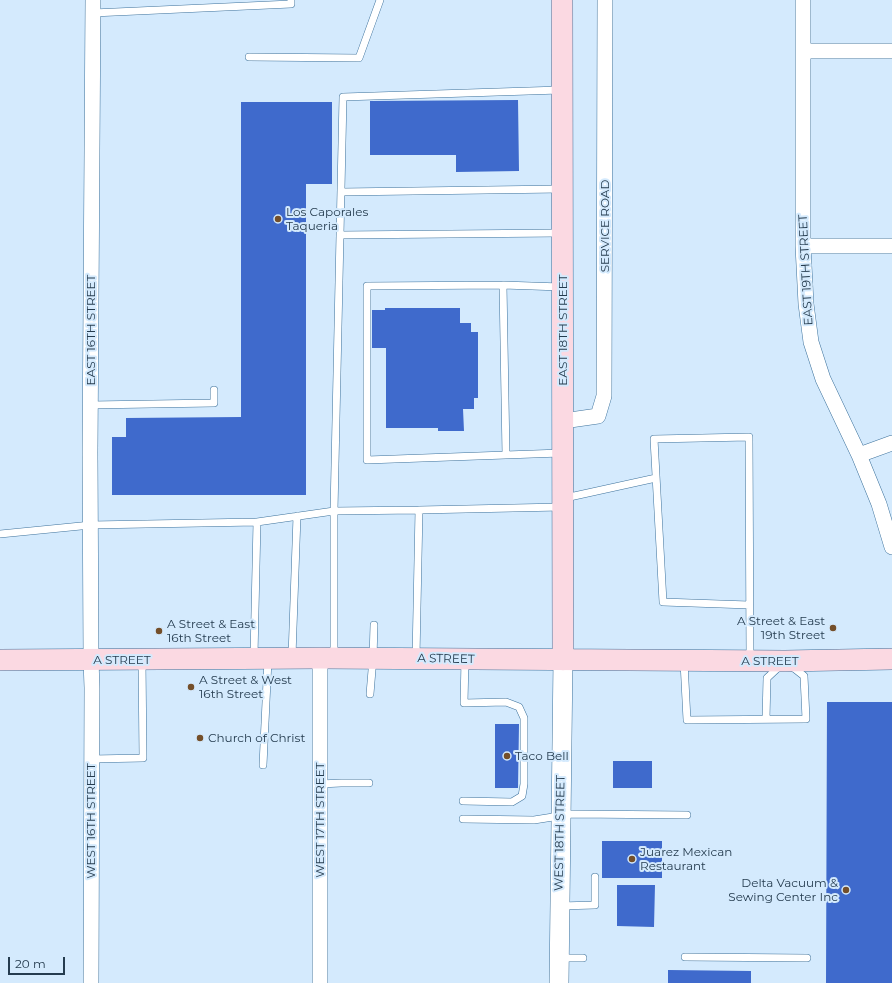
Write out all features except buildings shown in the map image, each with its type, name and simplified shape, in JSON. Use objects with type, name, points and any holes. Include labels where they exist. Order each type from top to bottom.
[{"type":"main road","name":"EAST 18TH STREET","points":[[562,0],[563,660]]},
{"type":"main road","name":"A STREET","points":[[0,660],[416,658],[465,660],[785,661],[892,659]]},
{"type":"street","name":"SERVICE ROAD","points":[[563,421],[598,416],[604,396],[605,0]]},
{"type":"street","name":"EAST 19TH STREET","points":[[803,0],[803,246],[806,304],[811,342],[823,379],[859,455],[879,504],[892,547]]},
{"type":"street","name":"EAST 16TH STREET","points":[[91,660],[93,6]]},
{"type":"street","points":[[803,51],[892,51]]},
{"type":"street","points":[[803,246],[892,246]]},
{"type":"street","points":[[859,455],[892,443]]},
{"type":"street","name":"WEST 17TH STREET","points":[[320,983],[320,784],[327,658]]},
{"type":"street","name":"WEST 16TH STREET","points":[[90,983],[92,759],[91,660]]},
{"type":"street","name":"WEST 18TH STREET","points":[[559,983],[563,660]]},
{"type":"lane","points":[[93,6],[291,4],[291,0]]},
{"type":"lane","points":[[249,57],[359,58],[380,0]]},
{"type":"lane","points":[[327,658],[334,511],[343,97],[562,90]]},
{"type":"lane","points":[[341,192],[563,188]]},
{"type":"lane","points":[[340,235],[563,232]]},
{"type":"lane","points":[[503,285],[506,455]]},
{"type":"lane","points":[[563,287],[503,285],[367,286],[367,460],[563,453]]},
{"type":"lane","points":[[91,404],[214,402],[214,390]]},
{"type":"lane","points":[[749,605],[663,602],[654,439],[749,438],[750,660]]},
{"type":"lane","points":[[0,534],[91,525],[257,522],[334,511],[419,510],[563,503],[656,478]]},
{"type":"lane","points":[[416,658],[419,510]]},
{"type":"lane","points":[[292,658],[297,516]]},
{"type":"lane","points":[[257,522],[263,765]]},
{"type":"lane","points":[[370,694],[374,625]]},
{"type":"lane","points":[[92,759],[143,758],[142,660]]},
{"type":"lane","points":[[463,801],[512,802],[522,796],[524,784],[524,718],[518,707],[506,702],[464,702],[465,660]]},
{"type":"lane","points":[[684,660],[687,720],[806,719],[804,676],[785,661],[767,678],[766,719]]},
{"type":"lane","points":[[320,784],[369,783]]},
{"type":"lane","points":[[463,819],[534,820],[572,814],[687,815]]},
{"type":"lane","points":[[560,906],[595,905],[595,877]]},
{"type":"lane","points":[[685,957],[807,958]]},
{"type":"lane","points":[[560,958],[583,958]]},
{"type":"place","name":"Los Caporales Taqueria","points":[[278,219]]},
{"type":"place","name":"A Street & East 19th Street","points":[[833,628]]},
{"type":"place","name":"A Street & East 16th Street","points":[[159,631]]},
{"type":"place","name":"A Street & West 16th Street","points":[[191,687]]},
{"type":"place","name":"Church of Christ","points":[[200,738]]},
{"type":"place","name":"Taco Bell","points":[[507,756]]},
{"type":"place","name":"Juarez Mexican Restaurant","points":[[632,859]]},
{"type":"place","name":"Delta Vacuum & Sewing Center Inc","points":[[846,890]]}]
